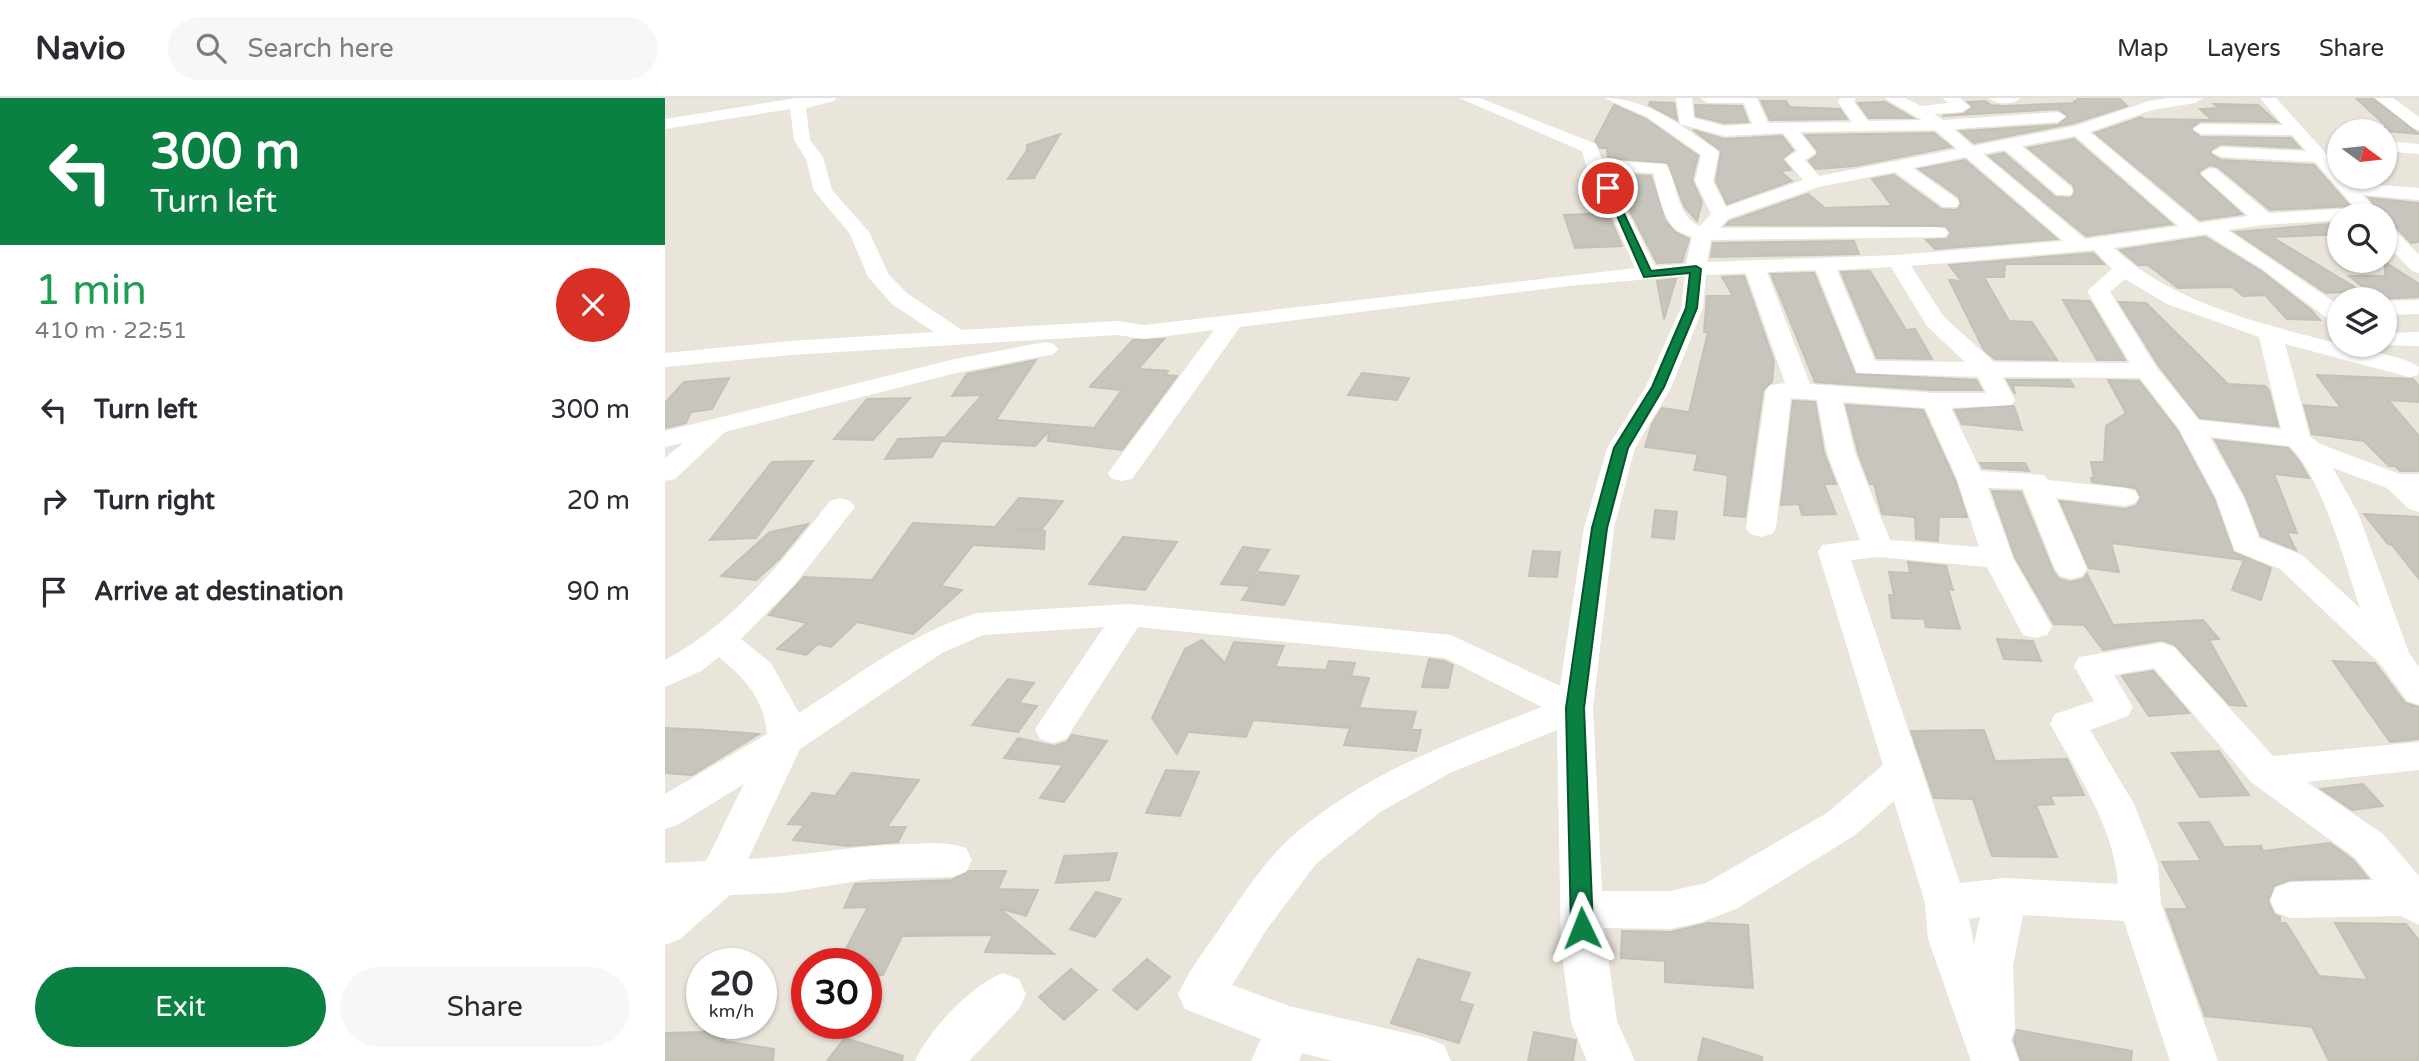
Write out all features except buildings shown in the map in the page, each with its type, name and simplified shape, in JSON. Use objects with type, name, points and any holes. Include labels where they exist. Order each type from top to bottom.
[{"type":"street","points":[[665,124],[802,100],[829,98]]},
{"type":"street","points":[[1467,98],[1590,148],[1595,165],[1620,211],[1647,274]]},
{"type":"street","points":[[1721,215],[1704,181],[1710,153],[1653,114],[1612,98],[1674,100],[1686,121],[1724,131],[1942,125],[2082,116],[2087,128],[2201,228],[2269,265],[2327,305]]},
{"type":"street","points":[[1708,98],[1749,99],[1762,128]]},
{"type":"street","points":[[1849,98],[1846,102],[1864,128]]},
{"type":"street","points":[[1892,98],[1921,111],[1942,125],[1969,152],[2090,244],[2124,269],[2175,299],[2270,333],[2414,375]]},
{"type":"street","points":[[1921,111],[1962,107],[1951,98]]},
{"type":"street","points":[[1997,98],[2013,98]]},
{"type":"street","points":[[2005,98],[2033,119]]},
{"type":"street","points":[[1611,1061],[1594,1022],[1583,947],[1575,708],[1602,517],[1621,448],[1658,387],[1692,308],[1698,250],[1703,234],[1721,215],[1815,182],[2087,128],[2149,106],[2195,98]]},
{"type":"street","points":[[2268,98],[2300,134],[2323,149],[2327,156]]},
{"type":"street","points":[[2383,98],[2419,125]]},
{"type":"street","points":[[802,100],[798,123],[802,140],[807,151],[814,157],[824,191],[859,232],[884,286],[958,338]]},
{"type":"street","points":[[2201,129],[2300,134]]},
{"type":"street","points":[[1789,130],[1807,153],[1794,159],[1815,182]]},
{"type":"street","points":[[2009,144],[2064,191]]},
{"type":"street","points":[[2397,147],[2419,149]]},
{"type":"street","points":[[2221,152],[2323,149]]},
{"type":"street","points":[[1595,165],[1660,168],[1673,209],[1683,226],[1703,234],[1938,233]]},
{"type":"street","points":[[1900,167],[1951,202]]},
{"type":"street","points":[[2210,173],[2264,219]]},
{"type":"street","points":[[2347,189],[2359,203]]},
{"type":"street","points":[[2358,189],[2419,194]]},
{"type":"street","points":[[665,439],[955,366],[1144,332],[1569,279],[1823,262],[1897,261],[2090,244],[2264,219],[2327,216]]},
{"type":"street","points":[[2397,239],[2419,245]]},
{"type":"street","points":[[2397,243],[2419,267]]},
{"type":"street","points":[[1761,528],[1779,390],[1935,401],[2002,400],[1987,369],[1935,321],[1897,261]]},
{"type":"street","points":[[1823,262],[1866,368],[2147,371]]},
{"type":"street","points":[[1754,266],[1841,453],[1878,548]]},
{"type":"street","points":[[2124,269],[2098,291],[2147,371],[2190,427],[2229,498],[2246,544],[2291,562],[2394,658],[2419,692]]},
{"type":"street","points":[[2397,307],[2419,307]]},
{"type":"street","points":[[1122,473],[1231,323]]},
{"type":"street","points":[[665,360],[717,353],[1117,328],[1144,332]]},
{"type":"street","points":[[2270,333],[2304,445],[2343,513],[2394,658]]},
{"type":"street","points":[[2397,340],[2419,340]]},
{"type":"street","points":[[2392,357],[2414,375]]},
{"type":"street","points":[[1935,401],[1971,479],[1998,558],[2035,627]]},
{"type":"street","points":[[665,473],[718,425]]},
{"type":"street","points":[[2190,427],[2304,445],[2408,482],[2419,503]]},
{"type":"street","points":[[1971,479],[2034,481],[2071,569]]},
{"type":"street","points":[[2038,488],[2125,497]]},
{"type":"street","points":[[665,675],[679,669],[720,640],[809,549],[840,507]]},
{"type":"street","points":[[1992,1057],[1950,939],[1946,903],[1833,552],[1878,548],[1998,558]]},
{"type":"street","points":[[665,813],[786,740],[930,645],[978,624],[1129,615],[1451,647],[1575,708]]},
{"type":"street","points":[[1053,729],[1129,615]]},
{"type":"street","points":[[665,926],[721,878],[733,844],[786,740],[783,716],[759,672],[720,640]]},
{"type":"street","points":[[2193,1061],[2140,904],[2137,863],[2118,816],[2068,724],[2115,707],[2091,666],[2162,655],[2265,772],[2368,846],[2416,902]]},
{"type":"street","points":[[1427,1061],[1282,1044],[1201,994],[1252,916],[1302,852],[1366,801],[1439,762],[1575,708]]},
{"type":"street","points":[[2265,772],[2419,757]]},
{"type":"street","points":[[1582,909],[1670,910],[1699,905],[1721,896],[1841,824],[1903,770]]},
{"type":"street","points":[[665,880],[783,875],[870,862],[952,860]]},
{"type":"street","points":[[1946,903],[2006,896],[2140,904]]},
{"type":"street","points":[[1992,1057],[1991,965],[2006,896]]},
{"type":"street","points":[[2291,900],[2416,902]]},
{"type":"street","points":[[939,1061],[958,1038],[1003,994]]},
{"type":"route","points":[[1582,928],[1575,708],[1599,528],[1621,448],[1658,387],[1692,308],[1696,269],[1647,274],[1608,188]]}]
